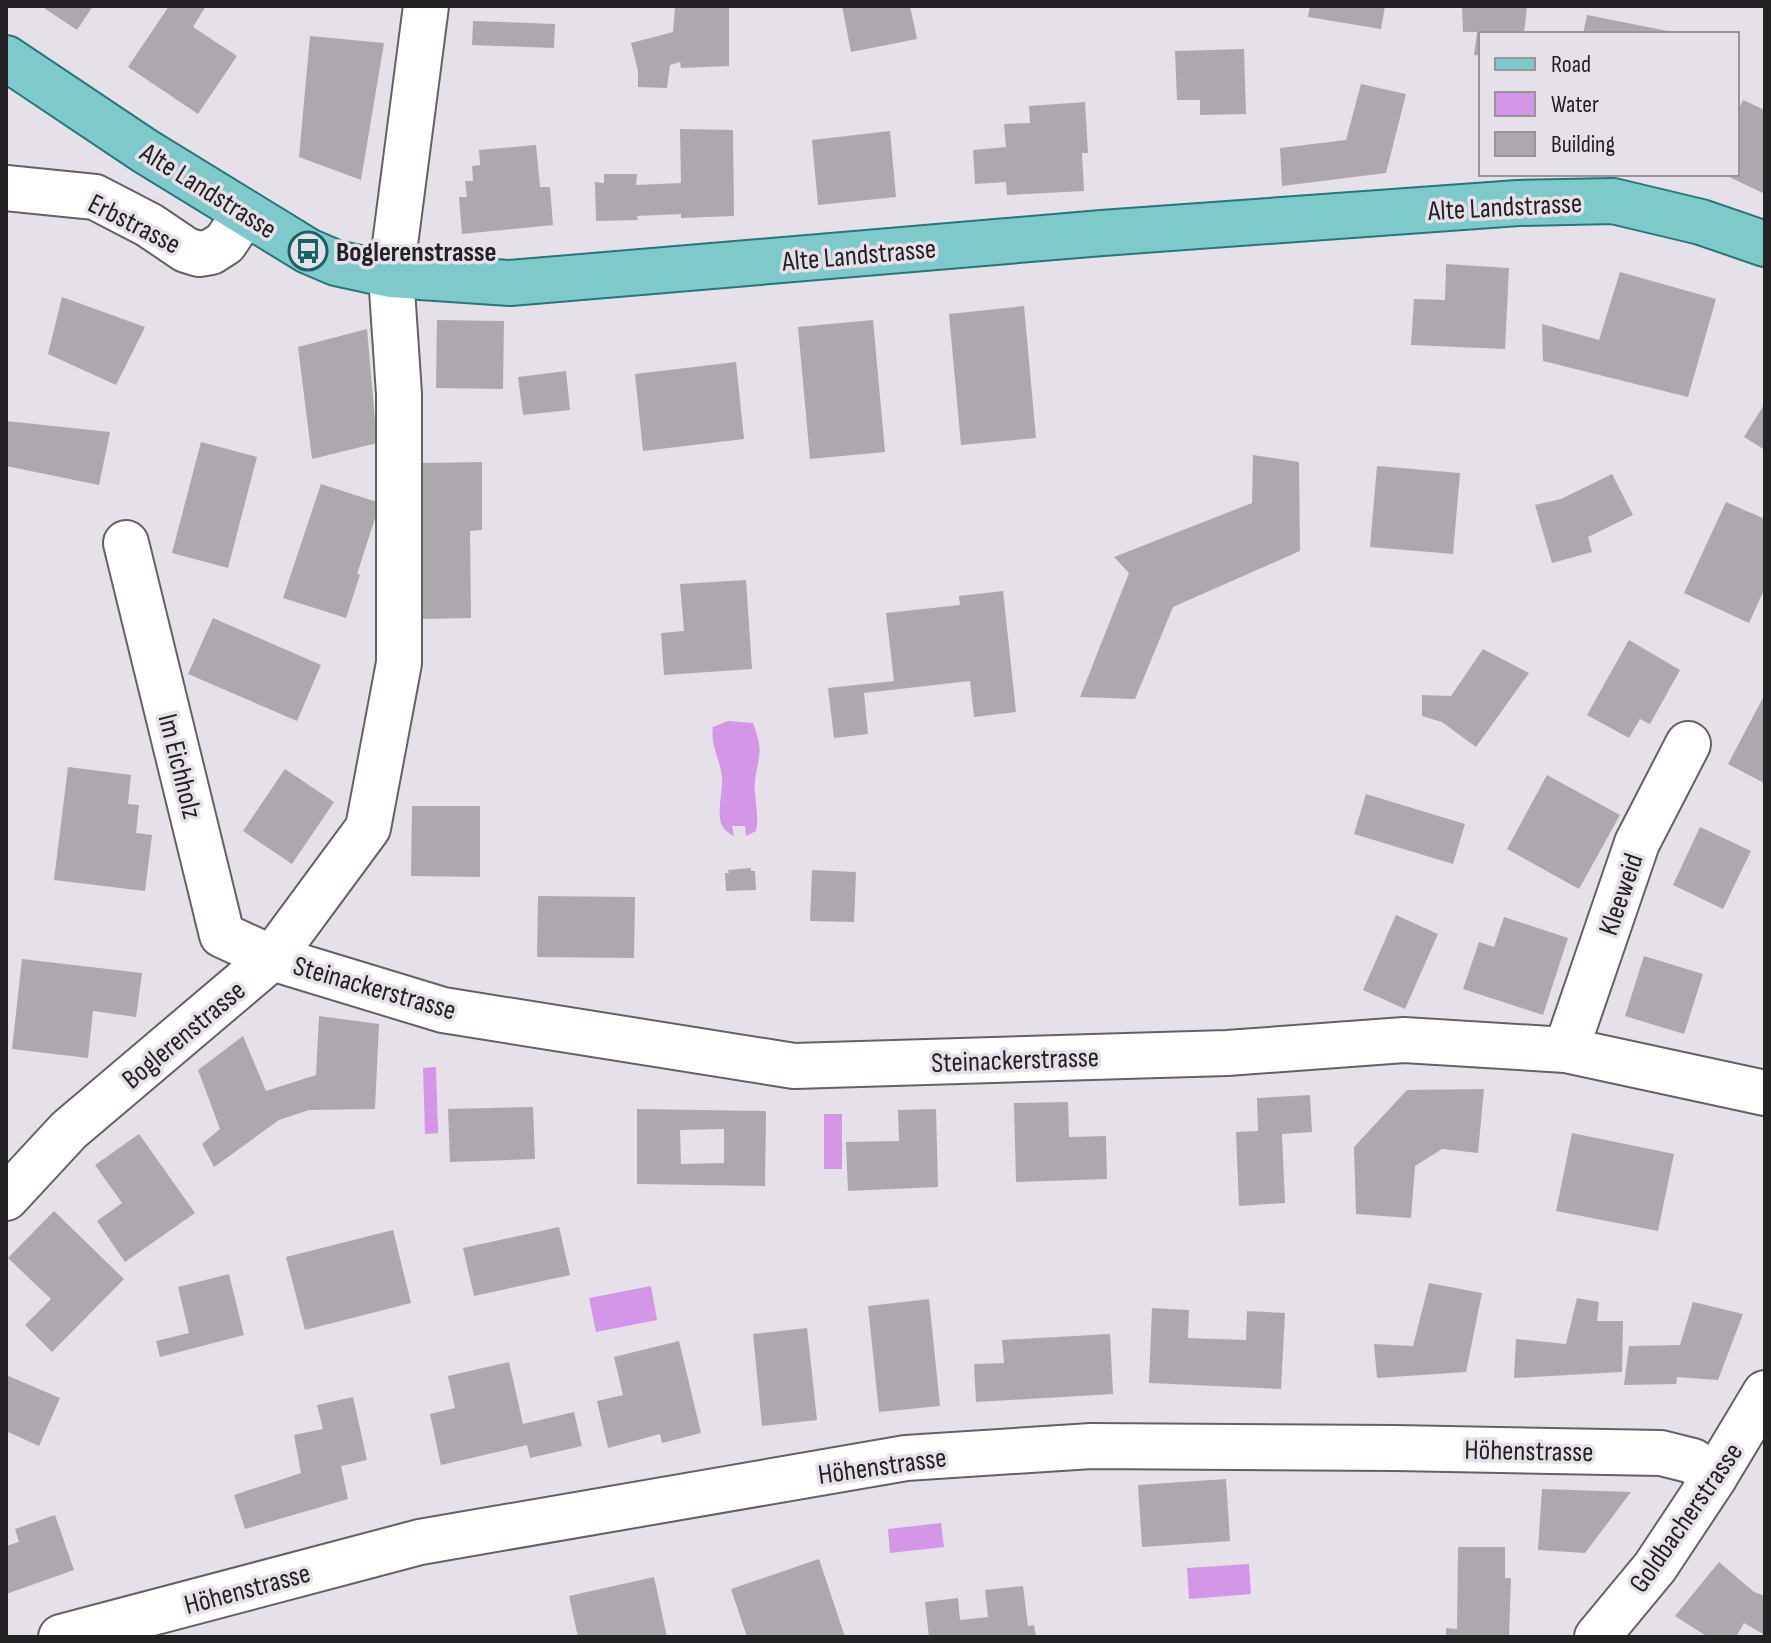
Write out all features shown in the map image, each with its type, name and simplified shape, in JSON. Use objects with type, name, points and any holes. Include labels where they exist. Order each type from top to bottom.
[{"type":"main road","name":"Alte Landstrasse","points":[[6,58],[145,151],[324,258],[391,275],[510,283],[1102,233],[1518,203],[1613,201],[1701,222],[1765,244]]},
{"type":"street","name":"Boglerenstrasse","points":[[6,1198],[69,1130],[272,958],[368,828],[399,663],[399,394],[391,275],[426,6]]},
{"type":"street","name":"Erbstrasse","points":[[6,188],[95,197],[149,225],[186,250],[199,254],[211,252],[225,243],[245,213]]},
{"type":"street","name":"Im Eichholz","points":[[126,543],[222,935],[272,958]]},
{"type":"street","name":"Kleeweid","points":[[1566,1050],[1637,843],[1688,744]]},
{"type":"street","name":"Steinackerstrasse","points":[[272,958],[443,1010],[794,1066],[1227,1053],[1404,1040],[1566,1050],[1765,1093]]},
{"type":"street","name":"Goldbacherstrasse","points":[[1597,1637],[1655,1567],[1765,1393]]},
{"type":"street","name":"Höhenstrasse","points":[[61,1637],[420,1542],[906,1458],[1091,1446],[1661,1453],[1693,1461],[1714,1478]]},
{"type":"water","points":[[728,721],[753,723],[760,747],[755,780],[756,831],[746,836],[745,826],[732,826],[734,836],[724,829],[720,818],[722,777],[712,734],[713,727]]},
{"type":"water","points":[[436,1067],[438,1133],[425,1134],[423,1068]]},
{"type":"water","points":[[824,1114],[842,1114],[842,1169],[824,1169]]},
{"type":"water","points":[[651,1286],[657,1320],[596,1332],[589,1298]]},
{"type":"water","points":[[941,1523],[944,1547],[890,1553],[888,1529]]},
{"type":"water","points":[[1249,1564],[1251,1594],[1189,1599],[1187,1568]]},
{"type":"building","points":[[41,6],[93,6],[77,30]]},
{"type":"building","points":[[169,6],[206,6],[193,27],[237,56],[198,114],[128,67]]},
{"type":"building","points":[[675,6],[729,6],[729,66],[681,68],[680,62],[670,65],[667,88],[638,87],[638,71],[631,43],[673,32]]},
{"type":"building","points":[[842,6],[910,6],[917,39],[851,52]]},
{"type":"building","points":[[1310,6],[1385,6],[1381,29],[1308,17]]},
{"type":"building","points":[[1462,6],[1527,6],[1524,32],[1479,32],[1479,56],[1474,55],[1477,32],[1463,32]]},
{"type":"building","points":[[1587,15],[1673,32],[1583,32]]},
{"type":"building","points":[[473,21],[555,24],[554,48],[472,45]]},
{"type":"building","points":[[310,36],[384,43],[361,180],[299,157]]},
{"type":"building","points":[[1244,49],[1246,114],[1200,115],[1200,100],[1177,100],[1175,51]]},
{"type":"building","points":[[1361,84],[1406,94],[1386,173],[1282,186],[1280,148],[1346,140]]},
{"type":"building","points":[[1743,100],[1765,110],[1765,194],[1727,176],[1739,176],[1739,109]]},
{"type":"building","points":[[1085,102],[1088,153],[1082,153],[1084,191],[1007,195],[1006,182],[975,184],[973,150],[1006,147],[1004,124],[1030,123],[1029,106]]},
{"type":"building","points":[[680,129],[733,130],[734,216],[681,218],[681,214],[637,216],[638,220],[596,221],[595,182],[604,183],[604,174],[637,174],[636,185],[681,183]]},
{"type":"building","points":[[890,131],[896,197],[818,205],[812,140]]},
{"type":"building","points":[[536,145],[540,187],[550,187],[553,225],[462,234],[459,197],[467,197],[465,181],[473,181],[472,166],[480,165],[479,150]]},
{"type":"building","points":[[1446,264],[1509,268],[1505,349],[1411,345],[1414,299],[1445,300]]},
{"type":"building","points":[[1620,272],[1716,299],[1688,397],[1543,361],[1542,324],[1599,340]]},
{"type":"building","points":[[62,297],[145,327],[116,385],[48,354]]},
{"type":"building","points":[[1024,306],[1036,438],[961,445],[949,314]]},
{"type":"building","points":[[437,320],[504,321],[503,389],[436,388]]},
{"type":"building","points":[[873,320],[885,452],[810,459],[798,327]]},
{"type":"building","points":[[367,329],[377,443],[312,459],[298,347]]},
{"type":"building","points":[[736,362],[744,439],[643,451],[635,374]]},
{"type":"building","points":[[566,371],[570,410],[523,415],[518,377]]},
{"type":"building","points":[[1765,403],[1765,450],[1744,437]]},
{"type":"building","points":[[6,421],[110,432],[99,485],[6,466]]},
{"type":"building","points":[[201,442],[257,457],[228,568],[172,553]]},
{"type":"building","points":[[1253,455],[1299,462],[1300,551],[1173,607],[1135,699],[1080,697],[1129,573],[1114,557],[1252,503]]},
{"type":"building","points":[[482,462],[482,530],[470,531],[471,618],[423,619],[422,463]]},
{"type":"building","points":[[1377,466],[1460,473],[1453,554],[1370,547]]},
{"type":"building","points":[[1612,474],[1633,515],[1588,537],[1592,552],[1552,563],[1535,505],[1561,499]]},
{"type":"building","points":[[321,484],[380,503],[346,618],[283,598]]},
{"type":"building","points":[[1726,502],[1765,519],[1765,588],[1749,623],[1684,593]]},
{"type":"building","points":[[746,580],[752,669],[664,675],[661,633],[684,631],[680,584]]},
{"type":"building","points":[[1003,591],[1016,712],[974,717],[970,681],[864,693],[868,734],[834,738],[828,688],[894,681],[886,613],[960,605],[959,596]]},
{"type":"building","points":[[213,618],[321,665],[297,721],[188,674]]},
{"type":"building","points":[[1629,640],[1680,670],[1650,724],[1640,719],[1629,738],[1587,715]]},
{"type":"building","points":[[1483,649],[1529,673],[1476,747],[1442,722],[1422,716],[1422,695],[1451,696]]},
{"type":"building","points":[[1765,694],[1765,781],[1764,783],[1728,764]]},
{"type":"building","points":[[68,767],[131,775],[128,804],[139,805],[136,833],[152,835],[145,891],[54,880]]},
{"type":"building","points":[[285,769],[334,802],[292,864],[243,831]]},
{"type":"building","points":[[1547,775],[1620,815],[1579,889],[1507,849]]},
{"type":"building","points":[[1366,794],[1465,824],[1453,864],[1354,834]]},
{"type":"building","points":[[412,806],[480,806],[480,877],[411,876]]},
{"type":"building","points":[[1700,827],[1751,851],[1723,909],[1673,885]]},
{"type":"building","points":[[751,868],[755,871],[756,890],[726,891],[725,873],[729,873],[728,870]]},
{"type":"building","points":[[812,870],[856,872],[854,922],[810,921]]},
{"type":"building","points":[[538,896],[635,897],[634,958],[537,957]]},
{"type":"building","points":[[1396,915],[1438,934],[1405,1009],[1363,990]]},
{"type":"building","points":[[1504,917],[1568,938],[1543,1015],[1463,989],[1479,942],[1494,947]]},
{"type":"building","points":[[1644,956],[1703,974],[1684,1034],[1625,1016]]},
{"type":"building","points":[[22,959],[142,973],[136,1017],[93,1011],[88,1058],[12,1049]]},
{"type":"building","points":[[319,1016],[379,1024],[375,1109],[309,1110],[279,1120],[214,1167],[202,1144],[220,1129],[198,1070],[243,1036],[266,1091],[316,1075]]},
{"type":"building","points":[[1484,1089],[1478,1153],[1442,1149],[1415,1166],[1411,1218],[1356,1214],[1354,1147],[1407,1090]]},
{"type":"building","points":[[1310,1095],[1312,1132],[1282,1134],[1285,1203],[1239,1206],[1236,1132],[1258,1131],[1257,1098]]},
{"type":"building","points":[[1068,1102],[1069,1137],[1106,1136],[1107,1179],[1016,1182],[1014,1103]]},
{"type":"building","points":[[533,1107],[535,1159],[450,1162],[448,1109]]},
{"type":"building","points":[[637,1109],[766,1111],[765,1186],[637,1184]],"holes":[[[724,1129],[724,1163],[681,1164],[680,1130]]]},
{"type":"building","points":[[936,1109],[938,1187],[848,1191],[846,1142],[899,1141],[898,1110]]},
{"type":"building","points":[[1572,1133],[1674,1154],[1658,1231],[1556,1211]]},
{"type":"building","points":[[139,1134],[195,1213],[125,1262],[97,1221],[122,1203],[95,1165]]},
{"type":"building","points":[[54,1211],[124,1279],[52,1352],[25,1325],[51,1299],[8,1258]]},
{"type":"building","points":[[559,1227],[570,1275],[474,1296],[463,1248]]},
{"type":"building","points":[[393,1230],[411,1303],[305,1330],[286,1257]]},
{"type":"building","points":[[229,1274],[244,1335],[160,1357],[156,1341],[189,1333],[178,1287]]},
{"type":"building","points":[[1429,1283],[1482,1293],[1466,1372],[1377,1378],[1374,1344],[1413,1346]]},
{"type":"building","points":[[1577,1298],[1599,1302],[1597,1321],[1623,1321],[1622,1372],[1514,1378],[1516,1339],[1566,1344]]},
{"type":"building","points":[[929,1299],[940,1406],[879,1412],[868,1306]]},
{"type":"building","points":[[1693,1302],[1743,1314],[1718,1380],[1677,1377],[1676,1384],[1624,1385],[1629,1346],[1680,1345]]},
{"type":"building","points":[[1152,1308],[1189,1310],[1188,1338],[1246,1340],[1247,1311],[1285,1313],[1281,1389],[1149,1383]]},
{"type":"building","points":[[807,1328],[817,1420],[762,1426],[753,1334]]},
{"type":"building","points":[[1110,1334],[1113,1394],[976,1402],[974,1364],[1004,1363],[1002,1340]]},
{"type":"building","points":[[679,1341],[701,1433],[662,1443],[660,1434],[608,1448],[597,1401],[623,1395],[614,1357]]},
{"type":"building","points":[[509,1362],[523,1424],[574,1412],[582,1446],[530,1458],[527,1445],[441,1465],[430,1414],[455,1408],[448,1376]]},
{"type":"building","points":[[6,1375],[60,1398],[39,1446],[6,1431]]},
{"type":"building","points":[[353,1397],[367,1460],[341,1466],[348,1499],[245,1529],[234,1495],[301,1473],[294,1435],[323,1429],[317,1405]]},
{"type":"building","points":[[1226,1479],[1230,1541],[1142,1547],[1138,1485]]},
{"type":"building","points":[[1542,1489],[1631,1492],[1585,1553],[1538,1550]]},
{"type":"building","points":[[55,1515],[74,1570],[6,1594],[6,1546],[19,1542],[15,1529]]},
{"type":"building","points":[[1458,1547],[1505,1547],[1505,1578],[1511,1578],[1509,1637],[1446,1637],[1446,1628],[1457,1629]]},
{"type":"building","points":[[819,1559],[845,1637],[747,1637],[731,1589]]},
{"type":"building","points":[[1719,1562],[1754,1592],[1765,1596],[1765,1635],[1744,1623],[1736,1637],[1708,1637],[1675,1616]]},
{"type":"building","points":[[654,1577],[667,1637],[578,1637],[569,1596]]},
{"type":"building","points":[[1023,1586],[1028,1626],[1034,1625],[1036,1637],[929,1637],[925,1602],[958,1598],[960,1620],[988,1617],[985,1590]]},
{"type":"place","name":"Boglerenstrasse","points":[[308,251]]}]
